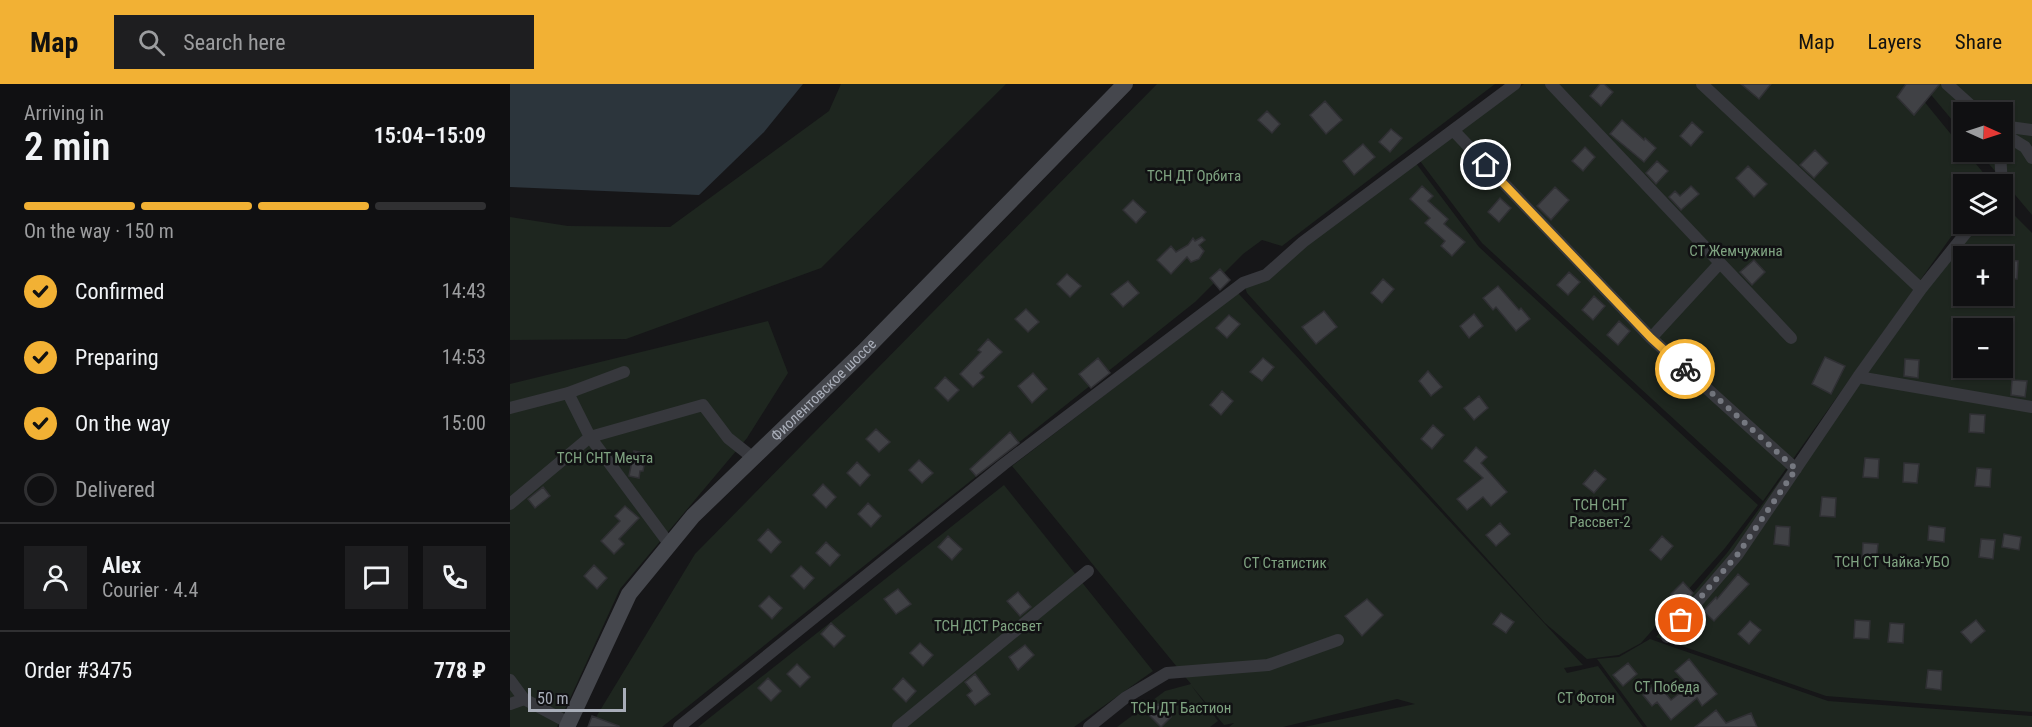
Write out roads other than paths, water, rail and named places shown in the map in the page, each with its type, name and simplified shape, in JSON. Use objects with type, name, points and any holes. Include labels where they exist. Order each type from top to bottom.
[{"type":"main road","name":"Фиолентовское шоссе","points":[[568,725],[629,594],[693,516],[864,351],[1125,84]]},
{"type":"street","points":[[679,727],[1013,458],[1243,283],[1266,275],[1303,242],[1515,84]]},
{"type":"street","points":[[1551,84],[1791,338]]},
{"type":"street","points":[[1702,84],[1921,289]]},
{"type":"street","points":[[1947,84],[1967,102]]},
{"type":"street","points":[[2013,127],[2032,130]]},
{"type":"street","points":[[1453,130],[1651,338],[1796,469]]},
{"type":"street","points":[[2013,140],[2025,147],[2032,158]]},
{"type":"street","points":[[1667,637],[1738,554],[1858,377],[1921,289],[1965,234]]},
{"type":"street","points":[[1651,338],[1720,263]]},
{"type":"street","points":[[510,408],[568,393],[624,372]]},
{"type":"street","points":[[1858,377],[2032,407]]},
{"type":"street","points":[[568,393],[590,437],[670,544]]},
{"type":"street","points":[[510,504],[590,437],[703,405],[728,438],[752,457]]},
{"type":"street","points":[[898,727],[1088,571]]},
{"type":"street","points":[[1089,727],[1125,698],[1167,673],[1268,665],[1338,640]]},
{"type":"street","points":[[510,680],[524,699],[568,725]]},
{"type":"street","points":[[510,704],[524,699]]},
{"type":"park label","name":"ТСН ДТ Орбита","points":[[1194,176]]},
{"type":"park label","name":"СТ Жемчужина","points":[[1736,251]]},
{"type":"park label","name":"ТСН СНТ Мечта","points":[[605,458]]},
{"type":"park label","name":"ТСН СНТ Рассвет-2","points":[[1600,514]]},
{"type":"park label","name":"ТСН СТ Чайка-УБО","points":[[1892,562]]},
{"type":"park label","name":"СТ Статистик","points":[[1285,563]]},
{"type":"park label","name":"ТСН ДСТ Рассвет","points":[[988,626]]},
{"type":"park label","name":"СТ Победа","points":[[1667,687]]},
{"type":"park label","name":"СТ Фотон","points":[[1586,698]]},
{"type":"park label","name":"ТСН ДТ Бастион","points":[[1181,708]]}]
